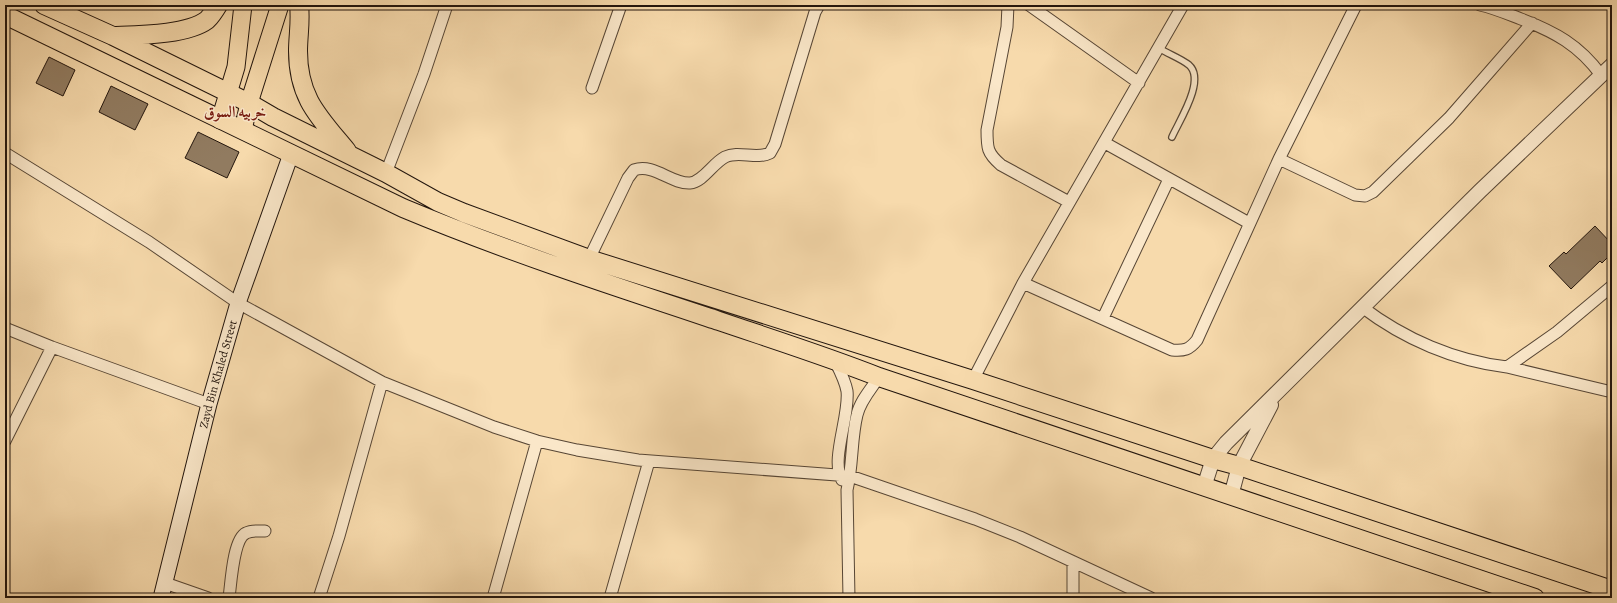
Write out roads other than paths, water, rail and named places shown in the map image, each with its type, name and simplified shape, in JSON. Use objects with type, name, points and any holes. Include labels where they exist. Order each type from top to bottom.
[{"type":"highway","points":[[44,5],[113,36],[228,93],[273,117],[350,154],[438,202],[589,260],[973,380],[1213,459],[1239,466],[1612,590]]},
{"type":"highway","points":[[113,36],[161,33],[193,27],[208,19],[218,5]]},
{"type":"highway","points":[[299,5],[300,15],[298,51],[300,75],[306,96],[312,108],[350,154]]},
{"type":"highway","points":[[5,15],[403,208],[434,221],[562,268],[834,359],[879,377],[1204,487],[1512,594],[1535,598]]},
{"type":"main road","points":[[220,120],[236,66],[243,5]]},
{"type":"main road","points":[[242,130],[280,5]]},
{"type":"main road","name":"Zayd Bin Khaled Street","points":[[162,598],[209,404],[238,303],[291,154]]},
{"type":"street","points":[[386,173],[424,74],[447,5]]},
{"type":"street","points":[[592,88],[621,5]]},
{"type":"street","points":[[589,260],[628,178],[634,170],[645,168],[679,181],[692,183],[697,181],[716,163],[726,157],[736,155],[758,156],[770,153],[775,144],[815,12],[819,5]]},
{"type":"street","points":[[1008,5],[1007,26],[987,130],[987,147],[991,156],[1001,165],[1069,202]]},
{"type":"street","points":[[1029,5],[1139,83]]},
{"type":"street","points":[[973,380],[1023,283],[1069,202],[1105,143],[1183,5]]},
{"type":"street","points":[[1023,283],[1172,350],[1182,351],[1191,348],[1197,340],[1279,159],[1356,5]]},
{"type":"street","points":[[1480,5],[1493,8],[1532,23],[1564,39],[1579,50],[1601,75]]},
{"type":"street","points":[[1279,159],[1355,195],[1365,196],[1373,192],[1449,118],[1532,23]]},
{"type":"street","points":[[1204,487],[1213,459],[1226,443],[1362,307],[1612,64]]},
{"type":"street","points":[[1105,143],[1249,223]]},
{"type":"street","points":[[5,153],[149,242],[238,303],[382,382],[494,427],[537,441],[577,450],[649,461],[850,476],[975,519],[1020,537],[1151,598]]},
{"type":"street","points":[[1103,318],[1170,179]]},
{"type":"street","points":[[1507,367],[1557,332],[1612,286]]},
{"type":"street","points":[[1362,307],[1395,330],[1468,361],[1507,367],[1612,392]]},
{"type":"street","points":[[5,328],[52,347],[209,404]]},
{"type":"street","points":[[5,441],[52,347]]},
{"type":"street","points":[[834,359],[845,383],[847,392],[838,474],[847,490]]},
{"type":"street","points":[[848,598],[847,490],[857,414],[864,398],[879,377]]},
{"type":"street","points":[[319,598],[339,536],[382,382]]},
{"type":"street","points":[[1230,496],[1239,466],[1279,390]]},
{"type":"street","points":[[492,598],[537,441]]},
{"type":"street","points":[[610,598],[649,461]]},
{"type":"street","points":[[228,598],[238,543],[244,533],[253,530],[265,531]]},
{"type":"street","points":[[1073,562],[1073,598]]},
{"type":"street","points":[[165,583],[208,598]]},
{"type":"lane","points":[[1159,48],[1190,66],[1195,78],[1194,90],[1172,137]]},
{"type":"district","name":"خربیه السوق","points":[[235,112]]}]
